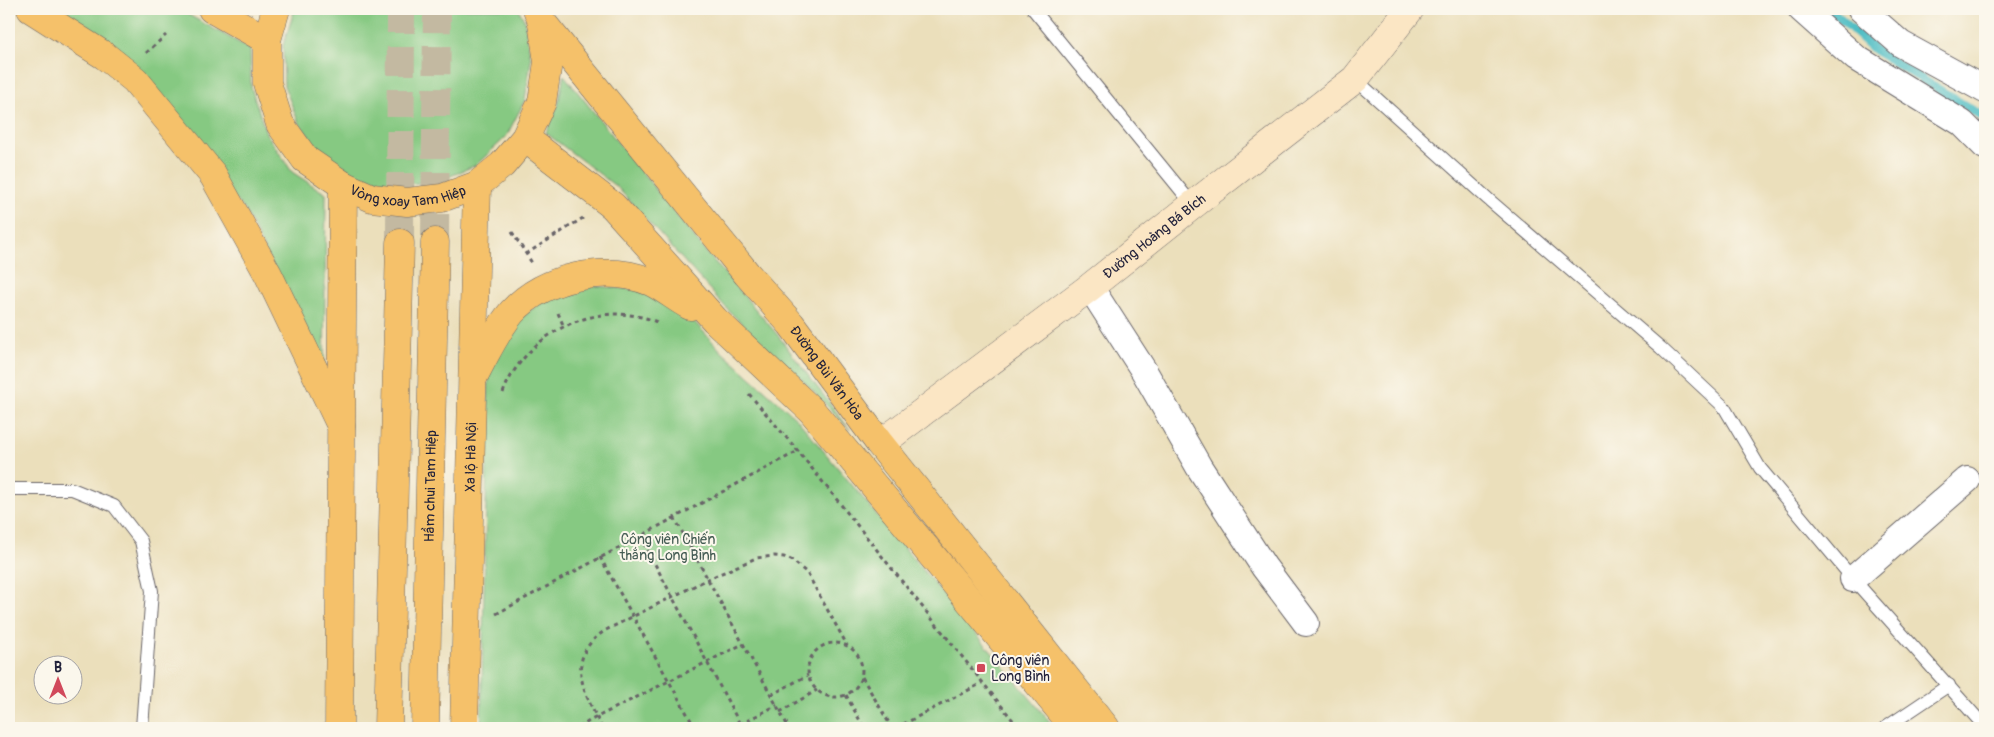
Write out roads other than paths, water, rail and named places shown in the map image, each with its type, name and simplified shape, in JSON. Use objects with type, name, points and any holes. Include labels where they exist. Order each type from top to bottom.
[{"type":"main road","points":[[32,9],[106,56],[135,80],[213,175],[268,274],[341,426]]},
{"type":"main road","points":[[212,9],[267,40]]},
{"type":"main road","name":"Vòng xoay Tam Hiệp","points":[[276,9],[267,40],[267,83],[280,124],[305,159],[343,185],[372,198],[407,202],[442,198],[477,185],[502,165],[525,138],[542,102],[548,62],[540,15]]},
{"type":"main road","name":"Đường Bùi Văn Hòa","points":[[540,15],[747,274],[791,324],[880,444],[1106,728]]},
{"type":"main road","points":[[525,138],[613,206],[715,320],[812,411],[1075,728]]},
{"type":"main road","points":[[339,728],[343,185]]},
{"type":"main road","name":"Xa lộ Hà Nội","points":[[464,728],[477,185]]},
{"type":"main road","name":"Hầm chui Tam Hiệp","points":[[426,728],[435,242]]},
{"type":"main road","points":[[388,728],[400,243]]},
{"type":"main road","points":[[473,378],[491,344],[512,312],[540,290],[561,281],[583,275],[606,273],[650,282],[715,320]]},
{"type":"main road","points":[[855,462],[880,444]]},
{"type":"street","name":"Đường Hoàng Bá Bích","points":[[880,444],[1090,287],[1355,79],[1410,9]]},
{"type":"street","points":[[1801,9],[1856,58],[1962,123],[1985,146]]},
{"type":"street","points":[[1861,9],[1901,44],[1985,90]]},
{"type":"street","points":[[1090,287],[1144,371],[1199,467],[1264,567],[1306,623]]},
{"type":"street","points":[[1854,579],[1967,480]]},
{"type":"lane","points":[[1033,9],[1193,205]]},
{"type":"lane","points":[[1355,79],[1488,199],[1661,348],[1724,407],[1760,468],[1854,579],[1985,727]]},
{"type":"lane","points":[[9,489],[72,489],[114,506],[141,541],[152,591],[142,728]]},
{"type":"lane","points":[[1885,728],[1949,685]]},
{"type":"waterway","points":[[1830,9],[1875,50],[1985,118]]},
{"type":"tunnel","points":[[400,243],[401,9]]},
{"type":"tunnel","points":[[435,242],[437,9]]},
{"type":"place","name":"Công viên Long Bình","points":[[981,668]]},
{"type":"park label","name":"Công viên Chiến thắng Long Bình","points":[[668,548]]}]
